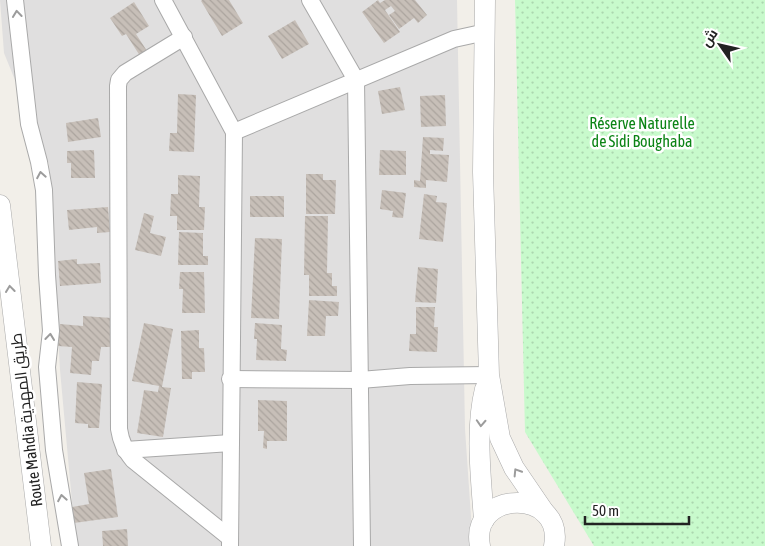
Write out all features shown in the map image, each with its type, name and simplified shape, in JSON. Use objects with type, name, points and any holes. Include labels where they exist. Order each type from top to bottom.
[{"type":"street","points":[[16,0],[29,124],[44,190],[47,275],[52,331],[47,366],[54,450],[70,546]]},
{"type":"street","points":[[163,0],[234,132],[230,378],[230,542]]},
{"type":"street","points":[[310,0],[356,80],[362,546]]},
{"type":"street","points":[[485,0],[484,172],[489,375],[500,438],[514,468],[554,533]]},
{"type":"street","points":[[234,132],[454,40],[486,32]]},
{"type":"street","points":[[184,37],[125,74],[119,80],[118,86],[119,429],[125,450],[133,460],[230,542]]},
{"type":"street","name":"Route Mahdia طريق المهدية","points":[[0,205],[41,546]]},
{"type":"street","name":"Route Mahdia طريق المهدية","points":[[0,322],[27,546]]},
{"type":"street","points":[[230,378],[360,380],[410,376],[489,375]]},
{"type":"street","points":[[484,520],[480,476],[480,426],[482,400],[489,375]]},
{"type":"street","points":[[125,450],[231,443]]},
{"type":"street","points":[[480,546],[480,531],[484,520],[501,505],[512,502],[529,504],[554,533]]},
{"type":"shaded area","points":[[0,0],[457,0],[465,429],[473,546],[76,546],[60,370],[49,164],[4,53]]},
{"type":"green space","name":"Réserve Naturelle de Sidi Boughaba","points":[[515,0],[765,0],[765,546],[594,546],[525,432]]},
{"type":"building","points":[[202,0],[229,0],[243,23],[222,36]]},
{"type":"building","points":[[378,0],[380,3],[385,0],[415,0],[427,15],[418,23],[414,18],[399,29],[389,15],[395,11],[391,6],[385,10],[400,32],[384,43],[362,12]]},
{"type":"building","points":[[134,2],[149,26],[136,34],[149,54],[142,59],[126,34],[122,36],[110,18]]},
{"type":"building","points":[[295,20],[309,44],[282,59],[268,36]]},
{"type":"building","points":[[400,87],[405,110],[382,114],[378,91]]},
{"type":"building","points":[[178,94],[196,95],[194,152],[169,151],[170,133],[177,133]]},
{"type":"building","points":[[445,95],[446,126],[421,127],[420,96]]},
{"type":"building","points":[[98,118],[101,137],[68,142],[66,123]]},
{"type":"building","points":[[423,137],[444,138],[443,151],[430,150],[430,154],[449,155],[447,182],[426,180],[426,188],[414,187],[414,180],[420,181]]},
{"type":"building","points":[[94,150],[95,178],[71,178],[71,163],[67,163],[67,151]]},
{"type":"building","points":[[380,150],[406,151],[406,175],[379,175]]},
{"type":"building","points":[[306,174],[323,174],[323,180],[336,180],[335,214],[306,214]]},
{"type":"building","points":[[178,175],[200,176],[199,207],[205,207],[204,230],[177,230],[177,216],[170,216],[171,194],[178,194]]},
{"type":"building","points":[[382,190],[406,193],[403,218],[392,217],[393,211],[380,209]]},
{"type":"building","points":[[424,194],[437,196],[436,202],[447,203],[443,242],[419,239]]},
{"type":"building","points":[[250,196],[284,196],[284,217],[250,217]]},
{"type":"building","points":[[108,207],[110,232],[97,233],[97,227],[69,230],[67,210]]},
{"type":"building","points":[[144,213],[154,216],[150,233],[166,237],[161,256],[135,250]]},
{"type":"building","points":[[305,216],[328,216],[327,273],[332,273],[332,286],[337,286],[337,296],[309,296],[309,275],[304,275]]},
{"type":"building","points":[[179,232],[203,233],[203,256],[208,256],[208,265],[178,265]]},
{"type":"building","points":[[255,238],[282,239],[279,319],[251,318]]},
{"type":"building","points":[[77,259],[77,264],[100,263],[101,283],[60,286],[58,261]]},
{"type":"building","points":[[418,267],[438,269],[436,303],[415,302]]},
{"type":"building","points":[[180,272],[204,272],[205,313],[182,313],[183,289],[179,289]]},
{"type":"building","points":[[309,300],[339,302],[338,316],[326,316],[325,336],[307,336]]},
{"type":"building","points":[[416,307],[435,307],[434,327],[438,327],[437,352],[409,351],[410,334],[416,334]]},
{"type":"building","points":[[83,316],[112,318],[110,347],[101,347],[99,361],[92,361],[91,375],[70,373],[72,347],[58,346],[60,324],[83,326]]},
{"type":"building","points":[[144,323],[173,329],[162,387],[171,388],[163,437],[137,433],[144,390],[158,392],[159,386],[132,381]]},
{"type":"building","points":[[255,323],[282,325],[281,349],[287,350],[286,361],[256,360],[257,339],[254,339]]},
{"type":"building","points":[[199,330],[199,348],[204,348],[205,372],[192,372],[192,379],[182,379],[181,331]]},
{"type":"building","points":[[77,382],[102,384],[99,428],[88,428],[88,424],[75,423]]},
{"type":"building","points":[[258,400],[287,401],[287,441],[267,441],[267,449],[263,448],[264,431],[258,431]]},
{"type":"building","points":[[111,469],[118,517],[74,523],[72,507],[89,504],[84,473]]},
{"type":"building","points":[[127,529],[128,546],[103,546],[102,531]]}]
